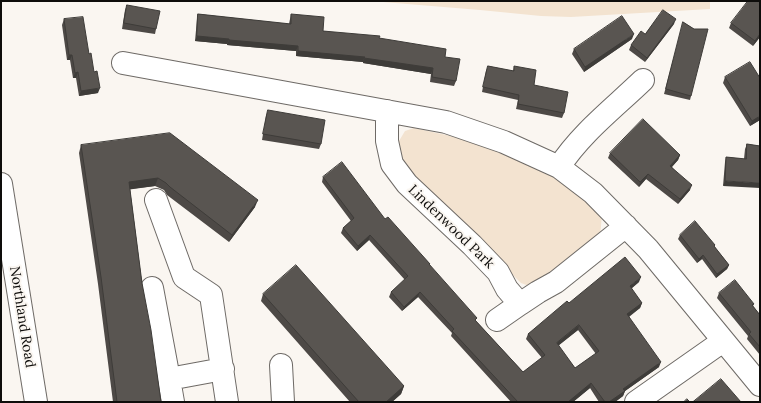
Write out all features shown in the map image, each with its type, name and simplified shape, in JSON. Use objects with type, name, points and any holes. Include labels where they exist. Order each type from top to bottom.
[{"type":"street","points":[[123,64],[446,122],[504,142],[559,167],[593,193],[648,249],[760,385]]},
{"type":"street","points":[[559,167],[568,153],[597,123],[643,80]]},
{"type":"street","name":"Lindenwood Park","points":[[387,111],[387,141],[392,164],[407,184],[472,245],[498,272],[507,288],[520,304]]},
{"type":"street","name":"Northland Road","points":[[1,184],[36,402]]},
{"type":"street","points":[[156,200],[184,277],[211,295],[227,402]]},
{"type":"street","points":[[497,320],[538,292],[556,282],[626,226]]},
{"type":"street","points":[[152,288],[173,402]]},
{"type":"street","points":[[636,402],[723,341]]},
{"type":"street","points":[[281,365],[283,402]]},
{"type":"street","points":[[169,379],[223,369]]},
{"type":"shaded area","points":[[371,1],[710,1],[710,9],[571,17],[541,16]]},
{"type":"shaded area","points":[[414,128],[483,143],[537,165],[569,185],[602,215],[600,237],[540,285],[529,286],[521,283],[408,172],[396,146],[405,131]]},
{"type":"building","points":[[748,1],[760,1],[760,34],[755,41],[731,23]]},
{"type":"building","points":[[127,5],[160,11],[156,29],[124,23]]},
{"type":"building","points":[[663,10],[676,19],[647,58],[631,45],[641,31],[645,34]]},
{"type":"building","points":[[198,14],[291,24],[291,14],[324,17],[323,31],[380,36],[379,38],[446,49],[445,57],[460,59],[456,81],[432,77],[433,68],[364,58],[365,57],[298,51],[298,46],[197,36]]},
{"type":"building","points":[[622,16],[634,34],[585,67],[574,49]]},
{"type":"building","points":[[83,17],[89,54],[91,53],[94,72],[97,71],[100,88],[81,91],[78,72],[75,73],[72,55],[69,55],[64,19]]},
{"type":"building","points":[[683,22],[694,29],[708,29],[691,96],[666,89]]},
{"type":"building","points":[[750,62],[760,78],[760,116],[752,121],[725,77]]},
{"type":"building","points":[[488,66],[514,71],[514,66],[536,70],[534,85],[568,92],[564,113],[518,104],[519,95],[483,87]]},
{"type":"building","points":[[268,110],[325,120],[321,144],[263,134]]},
{"type":"building","points":[[643,119],[680,155],[670,166],[692,185],[680,199],[648,174],[640,182],[610,153]]},
{"type":"building","points":[[170,133],[258,200],[232,235],[158,178],[129,182],[142,283],[151,330],[161,402],[117,402],[101,277],[81,145]]},
{"type":"building","points":[[747,144],[760,146],[760,183],[725,181],[726,157],[746,159]]},
{"type":"building","points":[[342,162],[385,219],[388,217],[477,318],[475,320],[523,372],[545,355],[528,334],[567,301],[569,303],[625,257],[641,277],[630,286],[642,303],[627,314],[661,362],[623,389],[625,391],[609,402],[605,402],[591,383],[568,402],[518,402],[452,331],[454,329],[420,292],[404,307],[391,292],[408,276],[370,235],[358,246],[343,228],[354,218],[323,177]],"holes":[[[579,325],[599,351],[575,368],[557,343]]]},
{"type":"building","points":[[695,221],[729,265],[717,274],[703,255],[699,259],[680,235]]},
{"type":"building","points":[[296,265],[404,386],[386,402],[359,402],[263,294]]},
{"type":"building","points":[[735,280],[754,304],[752,305],[760,315],[760,347],[749,334],[751,332],[719,293]]},
{"type":"building","points":[[721,379],[741,402],[693,402]]}]
